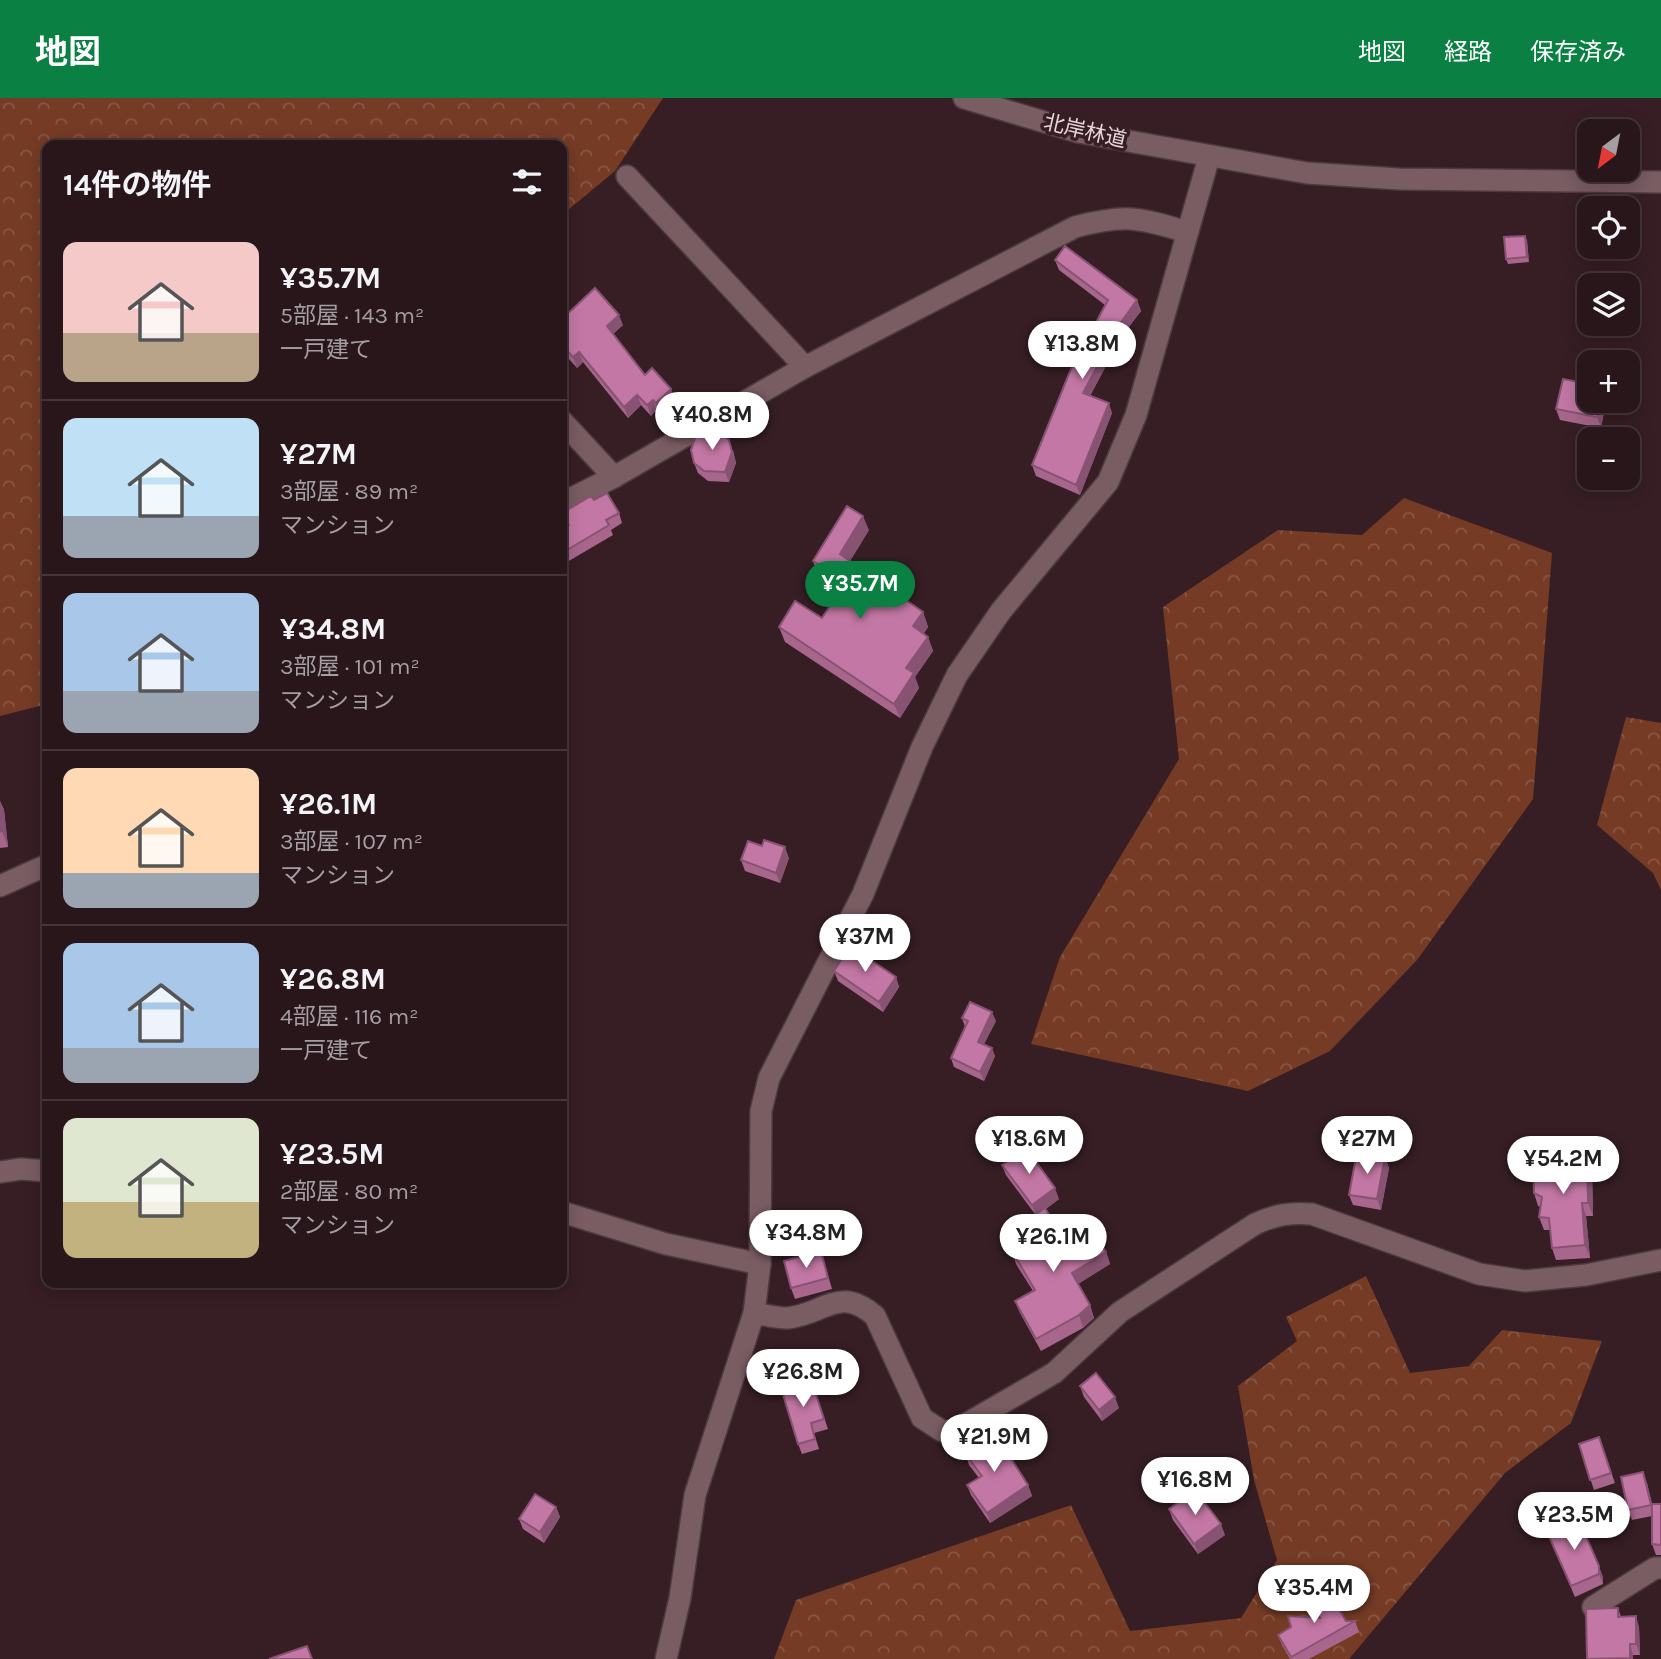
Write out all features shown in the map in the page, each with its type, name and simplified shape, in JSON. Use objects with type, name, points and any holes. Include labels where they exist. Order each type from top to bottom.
[{"type":"street","name":"北岸林道","points":[[964,98],[1079,132],[1307,173],[1386,178],[1661,182]]},
{"type":"street","points":[[666,1659],[680,1598],[695,1495],[754,1313],[760,1264],[761,1111],[769,1078],[863,894],[922,747],[957,675],[1001,611],[1108,482],[1136,415],[1209,157]]},
{"type":"street","points":[[627,176],[805,367]]},
{"type":"street","points":[[567,500],[614,477],[805,367],[1075,227],[1113,217],[1149,220],[1187,232]]},
{"type":"street","points":[[567,426],[614,477]]},
{"type":"street","points":[[0,886],[42,867]]},
{"type":"street","points":[[0,1172],[21,1169],[42,1171]]},
{"type":"street","points":[[754,1313],[790,1318],[839,1301],[853,1301],[865,1307],[875,1316],[922,1418],[942,1431],[954,1431],[1054,1373],[1120,1312],[1255,1224],[1273,1216],[1292,1212],[1312,1214],[1479,1274],[1525,1281],[1586,1275],[1661,1260]]},
{"type":"street","points":[[567,1214],[666,1244],[760,1264]]},
{"type":"street","points":[[1592,1606],[1655,1568],[1661,1568]]},
{"type":"green space","points":[[0,98],[663,98],[615,171],[567,211],[567,140],[42,140],[42,705],[0,716]]},
{"type":"green space","points":[[1404,498],[1552,553],[1533,799],[1417,960],[1330,1051],[1248,1091],[1031,1044],[1060,957],[1179,759],[1163,607],[1278,530],[1362,535]]},
{"type":"green space","points":[[1626,717],[1661,723],[1661,890],[1653,873],[1597,825]]},
{"type":"green space","points":[[1366,1276],[1410,1373],[1469,1366],[1502,1330],[1602,1341],[1571,1423],[1505,1473],[1349,1659],[774,1659],[796,1600],[1071,1505],[1130,1631],[1241,1618],[1277,1560],[1254,1480],[1238,1386],[1297,1341],[1286,1317]]},
{"type":"building","points":[[1525,236],[1527,257],[1506,259],[1504,237]]},
{"type":"building","points":[[1065,246],[1137,300],[1119,325],[1083,393],[1109,403],[1076,485],[1032,465],[1071,369],[1108,300],[1055,260]]},
{"type":"building","points":[[595,288],[619,315],[607,326],[645,375],[652,368],[671,389],[656,403],[653,400],[647,405],[637,395],[624,407],[579,352],[573,357],[567,350],[567,314]]},
{"type":"building","points":[[1563,379],[1577,382],[1577,413],[1598,413],[1597,417],[1556,409]]},
{"type":"building","points":[[706,431],[718,432],[729,440],[732,452],[725,472],[704,471],[694,463],[691,450],[695,438]]},
{"type":"building","points":[[607,493],[619,513],[606,520],[609,525],[567,550],[567,510],[591,496],[594,500]]},
{"type":"building","points":[[847,506],[863,516],[840,554],[923,612],[913,626],[928,637],[906,668],[914,673],[894,704],[779,627],[795,601],[822,618],[846,581],[813,561]]},
{"type":"building","points":[[764,840],[785,847],[776,873],[741,860],[748,841],[762,846]]},
{"type":"building","points":[[850,946],[896,977],[879,1002],[834,971]]},
{"type":"building","points":[[970,1002],[992,1012],[978,1042],[992,1048],[980,1072],[951,1058],[968,1021],[962,1018]]},
{"type":"building","points":[[1026,1148],[1055,1188],[1032,1205],[1002,1165]]},
{"type":"building","points":[[1357,1152],[1385,1157],[1377,1199],[1349,1195]]},
{"type":"building","points":[[1533,1156],[1587,1156],[1588,1203],[1582,1203],[1585,1245],[1552,1248],[1549,1218],[1539,1217],[1542,1197],[1534,1193]]},
{"type":"building","points":[[1045,1208],[1067,1245],[1092,1230],[1106,1252],[1072,1273],[1090,1305],[1079,1315],[1036,1339],[1015,1301],[1035,1290],[1012,1251],[1033,1239],[1023,1223]]},
{"type":"building","points":[[821,1251],[828,1278],[791,1288],[784,1261]]},
{"type":"building","points":[[1096,1373],[1115,1397],[1099,1410],[1080,1386]]},
{"type":"building","points":[[811,1379],[824,1419],[811,1423],[815,1439],[798,1444],[781,1388]]},
{"type":"building","points":[[994,1432],[1028,1485],[987,1513],[967,1485],[982,1476],[966,1455]]},
{"type":"building","points":[[1599,1437],[1611,1473],[1590,1480],[1579,1444]]},
{"type":"building","points":[[1643,1472],[1651,1505],[1628,1510],[1621,1477]]},
{"type":"building","points":[[1195,1490],[1221,1524],[1194,1544],[1169,1509]]},
{"type":"building","points":[[535,1494],[556,1507],[540,1532],[519,1519]]},
{"type":"building","points":[[1652,1504],[1661,1504],[1661,1545],[1652,1544]]},
{"type":"building","points":[[1578,1518],[1599,1566],[1599,1574],[1571,1586],[1547,1532]]},
{"type":"building","points":[[1328,1590],[1346,1621],[1355,1621],[1291,1657],[1278,1635],[1291,1627],[1288,1616],[1320,1618],[1310,1600]]},
{"type":"building","points":[[1618,1608],[1618,1617],[1636,1616],[1636,1644],[1630,1644],[1630,1658],[1587,1659],[1586,1609]]},
{"type":"building","points":[[307,1646],[312,1659],[269,1659]]}]
